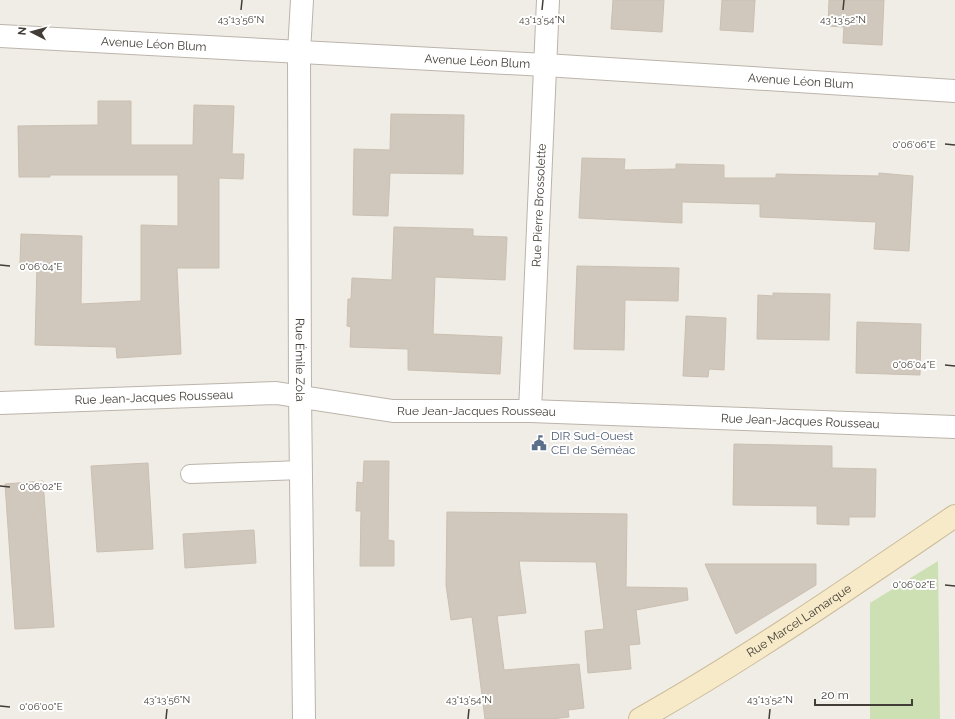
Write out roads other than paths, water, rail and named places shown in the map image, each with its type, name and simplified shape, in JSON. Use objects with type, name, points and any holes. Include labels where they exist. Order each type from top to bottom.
[{"type":"street","name":"Rue Émile Zola","points":[[302,0],[299,52],[300,470],[304,719]]},
{"type":"street","name":"Rue Pierre Brossolette","points":[[530,411],[548,0]]},
{"type":"street","name":"Avenue Léon Blum","points":[[0,36],[545,64],[955,91]]},
{"type":"street","name":"Rue Jean-Jacques Rousseau","points":[[0,403],[276,393],[394,411],[530,411],[955,427]]},
{"type":"street","name":"Rue Marcel Lamarque","points":[[640,719],[698,686],[868,576],[955,516]]},
{"type":"lane","points":[[190,474],[300,470]]},
{"type":"place","name":"DIR Sud-Ouest CEI de Séméac","points":[[539,443]]}]
